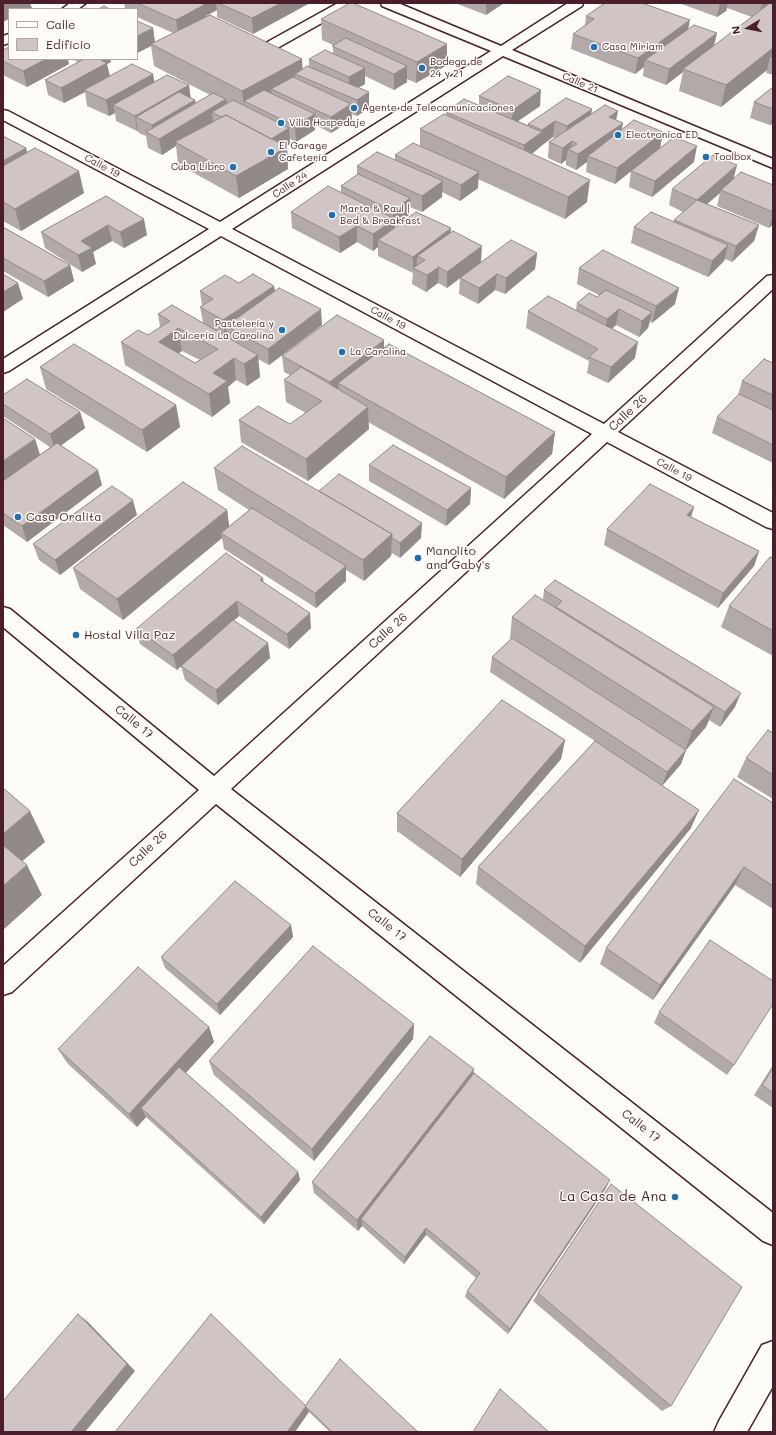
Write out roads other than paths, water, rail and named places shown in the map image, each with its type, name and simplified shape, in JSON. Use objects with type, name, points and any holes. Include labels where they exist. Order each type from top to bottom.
[{"type":"street","points":[[70,8],[80,3]]},
{"type":"street","points":[[252,42],[273,51],[347,3]]},
{"type":"street","name":"Calle 21","points":[[387,3],[773,164]]},
{"type":"street","name":"Calle 24","points":[[3,367],[577,3]]},
{"type":"street","name":"Calle 19","points":[[3,114],[773,522]]},
{"type":"street","name":"Calle 26","points":[[3,983],[773,280]]},
{"type":"street","name":"Calle 17","points":[[3,615],[214,789],[773,1231]]},
{"type":"street","points":[[730,1432],[773,1356]]},
{"type":"place","name":"Casa Miriam","points":[[594,47]]},
{"type":"place","name":"Bodega de 24 y 21","points":[[422,68]]},
{"type":"place","name":"Agente de Telecomunicaciones","points":[[354,108]]},
{"type":"place","name":"Villa Hospedaje","points":[[281,123]]},
{"type":"place","name":"Electronica ED","points":[[618,135]]},
{"type":"place","name":"El Garage Cafetería","points":[[271,152]]},
{"type":"place","name":"Toolbox","points":[[706,157]]},
{"type":"place","name":"Cuba Libro","points":[[233,167]]},
{"type":"place","name":"Marta & Raul | Bed & Breakfast","points":[[332,215]]},
{"type":"place","name":"Pastelería y Dulcería La Carolina","points":[[282,330]]},
{"type":"place","name":"La Carolina","points":[[342,352]]},
{"type":"place","name":"Casa Oralita","points":[[18,517]]},
{"type":"place","name":"Manolito and Gaby's","points":[[418,558]]},
{"type":"place","name":"Hostal Villa Paz","points":[[76,635]]},
{"type":"place","name":"La Casa de Ana","points":[[675,1197]]}]
